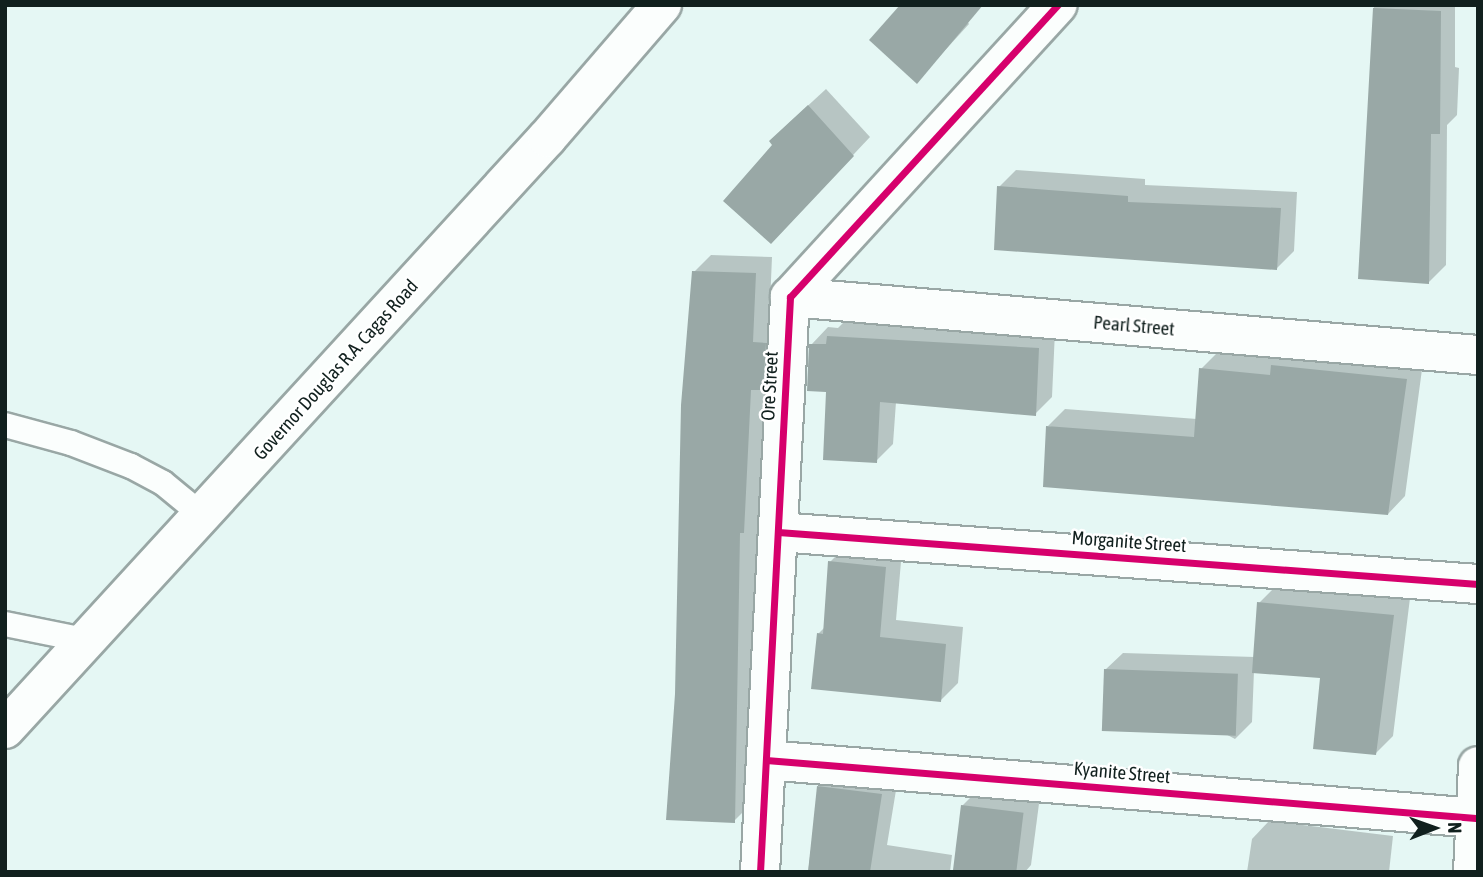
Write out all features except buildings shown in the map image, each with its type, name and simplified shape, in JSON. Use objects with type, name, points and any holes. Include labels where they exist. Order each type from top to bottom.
[{"type":"street","name":"Governor Douglas R.A. Cagas Road","points":[[5,729],[203,516],[662,5]]},
{"type":"street","points":[[790,297],[1058,5]]},
{"type":"street","name":"Pearl Street","points":[[790,297],[1478,355]]},
{"type":"street","name":"Ore Street","points":[[760,872],[790,297]]},
{"type":"street","name":"Morganite Street","points":[[778,532],[1478,584]]},
{"type":"street","name":"Kyanite Street","points":[[766,760],[1476,818]]},
{"type":"street","points":[[1473,872],[1478,765]]},
{"type":"lane","points":[[5,425],[131,466],[163,483],[203,516]]},
{"type":"lane","points":[[5,624],[89,641]]},
{"type":"cycle path","points":[[760,872],[790,297],[1058,5]]},
{"type":"cycle path","points":[[778,532],[1478,584]]},
{"type":"cycle path","points":[[766,760],[1476,818]]}]
